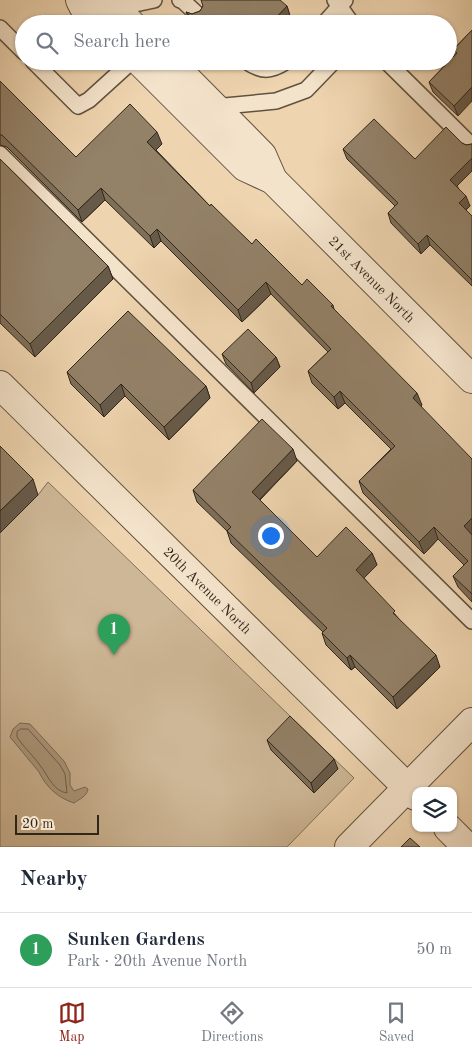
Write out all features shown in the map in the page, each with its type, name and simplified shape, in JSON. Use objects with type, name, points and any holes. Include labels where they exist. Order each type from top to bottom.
[{"type":"street","points":[[80,0],[83,6],[114,14]]},
{"type":"street","name":"21st Avenue North","points":[[148,70],[246,167],[273,180],[472,379]]},
{"type":"street","name":"21st Avenue North","points":[[178,70],[262,155],[273,180]]},
{"type":"street","name":"20th Avenue North","points":[[0,385],[412,792]]},
{"type":"street","points":[[416,787],[472,722]]},
{"type":"street","points":[[349,847],[412,792]]},
{"type":"street","points":[[452,832],[467,847]]},
{"type":"lane","points":[[114,14],[154,0]]},
{"type":"lane","points":[[180,0],[197,14]]},
{"type":"lane","points":[[331,15],[340,2],[347,15]]},
{"type":"lane","points":[[0,28],[15,43]]},
{"type":"lane","points":[[42,70],[78,106],[89,100],[122,70]]},
{"type":"lane","points":[[214,107],[276,101],[306,90],[325,70]]},
{"type":"lane","points":[[395,70],[472,146]]},
{"type":"lane","points":[[0,154],[472,621]]},
{"type":"shaded area","points":[[48,482],[354,778],[287,847],[0,847],[0,533],[38,495]]},
{"type":"water","points":[[20,723],[30,724],[64,761],[70,773],[70,785],[74,791],[85,787],[88,789],[83,797],[74,803],[58,795],[49,787],[10,737],[13,729]]},
{"type":"building","points":[[201,0],[280,0],[287,6],[278,15],[189,15],[186,12],[192,14],[200,11],[203,6]]},
{"type":"building","points":[[472,30],[472,87],[454,106],[429,82],[441,70],[457,70],[457,46]]},
{"type":"building","points":[[0,81],[76,157],[130,104],[157,132],[147,142],[210,206],[211,204],[252,244],[256,239],[302,285],[307,279],[417,393],[413,398],[472,459],[472,518],[464,526],[472,535],[472,594],[453,576],[468,561],[434,527],[419,542],[359,481],[395,446],[340,391],[334,397],[308,371],[331,349],[266,282],[238,310],[157,229],[150,236],[101,188],[78,210],[0,135]]},
{"type":"building","points":[[374,119],[415,159],[446,127],[462,143],[466,145],[472,144],[472,158],[450,180],[466,196],[459,203],[472,216],[472,280],[427,235],[418,244],[388,213],[398,203],[343,149]]},
{"type":"building","points":[[0,159],[108,266],[30,344],[0,314]]},
{"type":"building","points":[[128,311],[206,386],[164,427],[121,384],[100,405],[67,372]]},
{"type":"building","points":[[248,329],[276,357],[251,383],[222,354]]},
{"type":"building","points":[[262,419],[293,449],[252,492],[317,557],[346,527],[372,553],[356,570],[395,611],[393,613],[436,655],[393,697],[350,655],[347,658],[322,633],[327,628],[227,531],[231,527],[193,490]]},
{"type":"building","points":[[0,446],[33,479],[0,511]]},
{"type":"building","points":[[290,716],[334,759],[311,783],[267,740]]},
{"type":"building","points":[[410,838],[420,847],[401,847]]},
{"type":"place","name":"Sunken Gardens","points":[[114,655]]}]
